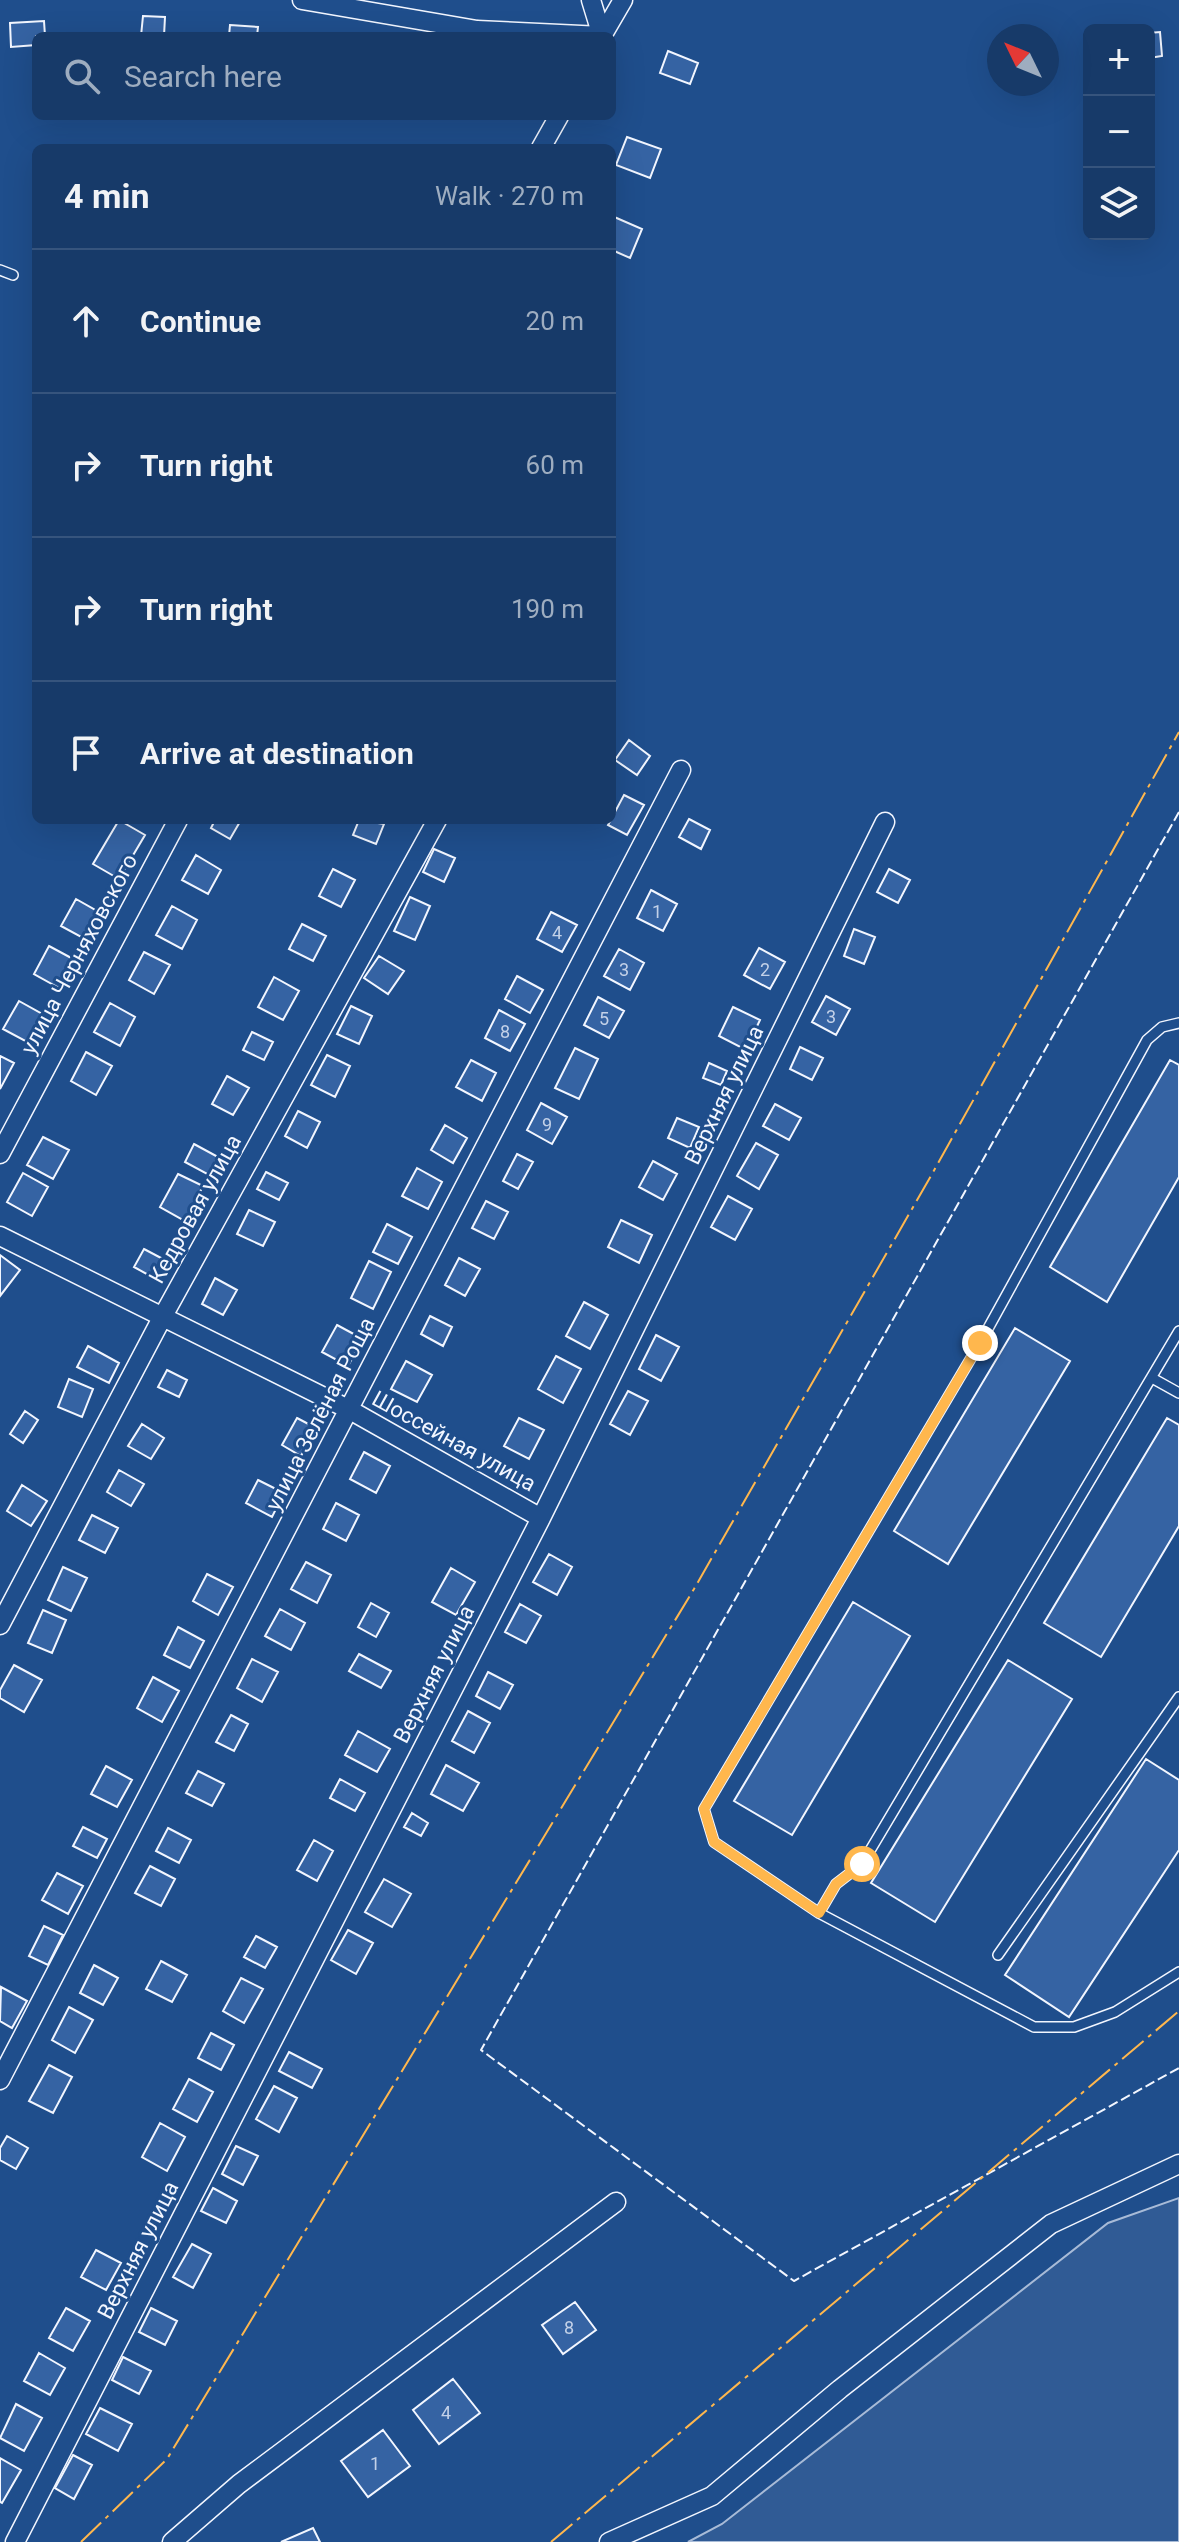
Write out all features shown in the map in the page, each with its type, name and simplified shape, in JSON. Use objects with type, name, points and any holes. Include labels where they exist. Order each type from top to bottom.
[{"type":"street","points":[[302,0],[477,30],[519,32]]},
{"type":"street","points":[[591,0],[601,32]]},
{"type":"street","points":[[604,32],[623,0]]},
{"type":"street","points":[[543,144],[557,120]]},
{"type":"street","name":"улица Зелёная Роща","points":[[0,2080],[681,770]]},
{"type":"street","name":"Верхняя улица","points":[[15,2542],[541,1518],[885,822]]},
{"type":"street","name":"улица Черняховского","points":[[0,1154],[176,824]]},
{"type":"street","name":"Кедровая улица","points":[[0,1625],[163,1316],[435,824]]},
{"type":"street","name":"Шоссейная улица","points":[[0,1236],[350,1410],[541,1518]]},
{"type":"street","points":[[609,2542],[712,2496],[840,2389],[1051,2224],[1179,2164]]},
{"type":"street","points":[[172,2542],[239,2484],[616,2202]]},
{"type":"lane","points":[[0,270],[13,275]]},
{"type":"lane","points":[[1179,1023],[1162,1027],[1147,1040],[980,1343],[704,1809],[714,1842],[819,1913],[1034,2027],[1074,2027],[1115,2012],[1179,1972]]},
{"type":"lane","points":[[819,1913],[836,1884],[862,1864],[1179,1331]]},
{"type":"lane","points":[[1152,1378],[1179,1393]]},
{"type":"lane","points":[[998,1955],[1179,1697]]},
{"type":"shaded area","points":[[1179,2198],[1179,2542],[688,2542],[722,2524],[1108,2223]]},
{"type":"building","points":[[143,16],[165,17],[164,32],[141,32]]},
{"type":"building","points":[[44,21],[45,32],[32,32],[32,45],[11,47],[10,23]]},
{"type":"building","points":[[230,25],[258,27],[257,32],[229,32]]},
{"type":"building","points":[[1155,32],[1160,32],[1162,56],[1155,57]]},
{"type":"building","points":[[668,51],[698,63],[690,84],[660,73]]},
{"type":"building","points":[[627,137],[661,149],[650,178],[616,165]]},
{"type":"building","points":[[616,218],[642,229],[630,258],[616,252]]},
{"type":"building","points":[[629,740],[650,756],[637,775],[616,759]]},
{"type":"building","points":[[624,795],[644,805],[627,835],[608,825],[616,824],[616,810]]},
{"type":"building","points":[[689,819],[710,830],[701,849],[679,837]]},
{"type":"building","points":[[117,824],[126,824],[145,835],[119,879],[93,864]]},
{"type":"building","points":[[213,824],[239,824],[230,839],[211,828]]},
{"type":"building","points":[[357,824],[384,824],[376,844],[353,835]]},
{"type":"building","points":[[434,849],[455,858],[444,882],[423,872]]},
{"type":"building","points":[[196,855],[221,870],[208,894],[182,880]]},
{"type":"building","points":[[333,869],[355,880],[341,907],[319,896]]},
{"type":"building","points":[[889,869],[910,880],[898,903],[877,892]]},
{"type":"building","points":[[651,890],[677,904],[663,931],[637,918]]},
{"type":"building","points":[[410,897],[430,906],[415,940],[394,931]]},
{"type":"building","points":[[76,899],[97,911],[83,938],[61,926]]},
{"type":"building","points":[[172,906],[197,920],[182,949],[156,935]]},
{"type":"building","points":[[551,912],[577,925],[562,952],[537,939]]},
{"type":"building","points":[[302,924],[326,936],[313,961],[289,949]]},
{"type":"building","points":[[854,929],[875,937],[864,964],[844,956]]},
{"type":"building","points":[[49,946],[75,960],[59,988],[34,974]]},
{"type":"building","points":[[759,948],[785,962],[770,989],[744,975]]},
{"type":"building","points":[[619,949],[644,963],[630,990],[604,976]]},
{"type":"building","points":[[144,952],[170,965],[154,994],[129,980]]},
{"type":"building","points":[[379,956],[404,971],[388,994],[364,978]]},
{"type":"building","points":[[517,976],[543,990],[530,1013],[505,999]]},
{"type":"building","points":[[274,977],[299,991],[283,1020],[258,1007]]},
{"type":"building","points":[[826,996],[850,1009],[836,1035],[812,1022]]},
{"type":"building","points":[[598,997],[624,1011],[609,1038],[584,1025]]},
{"type":"building","points":[[19,1001],[44,1015],[29,1043],[3,1029]]},
{"type":"building","points":[[110,1003],[135,1017],[120,1046],[94,1032]]},
{"type":"building","points":[[351,1006],[372,1016],[359,1044],[337,1034]]},
{"type":"building","points":[[733,1007],[760,1020],[746,1050],[719,1036]]},
{"type":"building","points":[[499,1010],[525,1024],[510,1051],[485,1038]]},
{"type":"building","points":[[252,1032],[273,1042],[264,1060],[243,1050]]},
{"type":"building","points":[[800,1047],[823,1058],[812,1080],[790,1069]]},
{"type":"building","points":[[575,1048],[598,1059],[579,1099],[555,1088]]},
{"type":"building","points":[[86,1052],[112,1066],[96,1095],[71,1081]]},
{"type":"building","points":[[327,1055],[350,1066],[335,1097],[311,1085]]},
{"type":"building","points":[[0,1056],[14,1063],[0,1089]]},
{"type":"building","points":[[471,1060],[496,1073],[482,1101],[456,1087]]},
{"type":"building","points":[[1170,1060],[1179,1065],[1179,1177],[1107,1302],[1050,1267]]},
{"type":"building","points":[[709,1063],[727,1071],[721,1085],[703,1078]]},
{"type":"building","points":[[227,1076],[249,1088],[233,1115],[212,1104]]},
{"type":"building","points":[[541,1103],[567,1117],[552,1144],[527,1130]]},
{"type":"building","points":[[775,1104],[801,1118],[789,1140],[763,1126]]},
{"type":"building","points":[[298,1111],[320,1122],[307,1148],[285,1136]]},
{"type":"building","points":[[677,1118],[699,1127],[690,1148],[668,1138]]},
{"type":"building","points":[[445,1125],[467,1138],[453,1163],[431,1150]]},
{"type":"building","points":[[43,1137],[69,1150],[53,1179],[27,1165]]},
{"type":"building","points":[[756,1143],[778,1155],[759,1189],[737,1176]]},
{"type":"building","points":[[194,1144],[218,1157],[209,1175],[185,1162]]},
{"type":"building","points":[[517,1154],[533,1162],[518,1189],[503,1181]]},
{"type":"building","points":[[653,1161],[677,1174],[663,1200],[639,1187]]},
{"type":"building","points":[[417,1168],[442,1182],[428,1209],[402,1196]]},
{"type":"building","points":[[266,1172],[288,1183],[279,1200],[257,1189]]},
{"type":"building","points":[[23,1173],[48,1187],[32,1216],[7,1202]]},
{"type":"building","points":[[178,1174],[203,1186],[185,1221],[160,1207]]},
{"type":"building","points":[[728,1196],[752,1209],[735,1240],[711,1227]]},
{"type":"building","points":[[486,1201],[508,1212],[494,1239],[472,1228]]},
{"type":"building","points":[[249,1210],[275,1222],[263,1246],[237,1234]]},
{"type":"building","points":[[621,1220],[652,1235],[639,1263],[608,1247]]},
{"type":"building","points":[[387,1224],[412,1237],[398,1264],[373,1252]]},
{"type":"building","points":[[144,1249],[163,1259],[154,1278],[134,1267]]},
{"type":"building","points":[[0,1255],[20,1270],[0,1296]]},
{"type":"building","points":[[459,1258],[480,1269],[465,1296],[445,1285]]},
{"type":"building","points":[[369,1261],[391,1272],[373,1309],[351,1298]]},
{"type":"building","points":[[215,1278],[237,1290],[223,1315],[202,1304]]},
{"type":"building","points":[[584,1302],[608,1315],[590,1349],[566,1336]]},
{"type":"building","points":[[430,1316],[452,1327],[443,1346],[421,1334]]},
{"type":"building","points":[[337,1325],[363,1339],[348,1366],[322,1352]]},
{"type":"building","points":[[1015,1328],[1070,1361],[948,1564],[894,1531]]},
{"type":"building","points":[[656,1335],[679,1347],[661,1381],[639,1369]]},
{"type":"building","points":[[88,1346],[119,1363],[109,1383],[77,1367]]},
{"type":"building","points":[[556,1356],[581,1369],[563,1403],[538,1389]]},
{"type":"building","points":[[406,1361],[432,1375],[417,1402],[391,1389]]},
{"type":"building","points":[[167,1370],[187,1380],[179,1397],[158,1387]]},
{"type":"building","points":[[69,1379],[93,1389],[82,1417],[58,1407]]},
{"type":"building","points":[[628,1391],[648,1401],[630,1435],[610,1424]]},
{"type":"building","points":[[25,1411],[38,1420],[23,1443],[10,1434]]},
{"type":"building","points":[[297,1418],[316,1428],[301,1456],[282,1445]]},
{"type":"building","points":[[519,1418],[544,1430],[529,1459],[504,1446]]},
{"type":"building","points":[[1167,1418],[1179,1425],[1179,1526],[1101,1657],[1044,1623]]},
{"type":"building","points":[[142,1424],[164,1438],[151,1459],[128,1446]]},
{"type":"building","points":[[364,1452],[390,1466],[376,1493],[350,1479]]},
{"type":"building","points":[[119,1470],[144,1484],[131,1506],[107,1492]]},
{"type":"building","points":[[258,1480],[284,1493],[272,1517],[246,1503]]},
{"type":"building","points":[[22,1485],[47,1501],[31,1526],[7,1511]]},
{"type":"building","points":[[336,1503],[359,1515],[346,1541],[323,1529]]},
{"type":"building","points":[[92,1515],[118,1528],[105,1553],[79,1540]]},
{"type":"building","points":[[549,1554],[572,1567],[557,1595],[533,1582]]},
{"type":"building","points":[[306,1562],[331,1575],[317,1603],[291,1589]]},
{"type":"building","points":[[63,1567],[87,1578],[71,1611],[48,1600]]},
{"type":"building","points":[[451,1568],[475,1582],[456,1615],[432,1602]]},
{"type":"building","points":[[207,1574],[233,1587],[218,1615],[193,1601]]},
{"type":"building","points":[[853,1602],[910,1636],[792,1835],[734,1801]]},
{"type":"building","points":[[371,1603],[389,1613],[376,1637],[358,1627]]},
{"type":"building","points":[[520,1604],[541,1616],[526,1643],[505,1632]]},
{"type":"building","points":[[280,1609],[305,1623],[291,1650],[265,1636]]},
{"type":"building","points":[[43,1610],[66,1620],[52,1653],[28,1643]]},
{"type":"building","points":[[178,1627],[204,1641],[190,1668],[164,1655]]},
{"type":"building","points":[[359,1654],[391,1671],[381,1688],[349,1671]]},
{"type":"building","points":[[252,1659],[278,1672],[262,1702],[237,1688]]},
{"type":"building","points":[[1008,1660],[1072,1699],[935,1922],[871,1883]]},
{"type":"building","points":[[14,1665],[42,1680],[24,1712],[0,1698],[0,1690]]},
{"type":"building","points":[[488,1672],[513,1685],[500,1709],[476,1696]]},
{"type":"building","points":[[153,1677],[179,1691],[162,1722],[137,1708]]},
{"type":"building","points":[[468,1711],[490,1723],[474,1753],[452,1741]]},
{"type":"building","points":[[231,1715],[248,1724],[234,1751],[216,1742]]},
{"type":"building","points":[[358,1731],[390,1749],[377,1772],[345,1755]]},
{"type":"building","points":[[1146,1759],[1179,1780],[1179,1850],[1069,2017],[1005,1975]]},
{"type":"building","points":[[446,1765],[479,1783],[463,1811],[431,1794]]},
{"type":"building","points":[[106,1766],[132,1780],[117,1807],[91,1794]]},
{"type":"building","points":[[198,1771],[224,1784],[212,1806],[186,1793]]},
{"type":"building","points":[[340,1779],[365,1793],[355,1811],[330,1798]]},
{"type":"building","points":[[412,1813],[428,1823],[421,1836],[404,1827]]},
{"type":"building","points":[[83,1827],[107,1839],[97,1858],[73,1846]]},
{"type":"building","points":[[168,1828],[191,1840],[179,1863],[156,1851]]},
{"type":"building","points":[[314,1840],[333,1851],[317,1881],[297,1870]]},
{"type":"building","points":[[150,1866],[175,1879],[161,1906],[135,1893]]},
{"type":"building","points":[[57,1873],[83,1886],[68,1914],[42,1900]]},
{"type":"building","points":[[384,1879],[411,1894],[392,1927],[365,1912]]},
{"type":"building","points":[[44,1926],[63,1935],[48,1965],[29,1956]]},
{"type":"building","points":[[348,1930],[373,1943],[356,1974],[331,1960]]},
{"type":"building","points":[[256,1936],[277,1947],[265,1968],[244,1957]]},
{"type":"building","points":[[161,1961],[187,1975],[172,2002],[146,1989]]},
{"type":"building","points":[[94,1965],[118,1978],[103,2005],[80,1993]]},
{"type":"building","points":[[241,1978],[263,1989],[244,2023],[223,2011]]},
{"type":"building","points":[[1,1987],[27,2001],[12,2028],[0,2021]]},
{"type":"building","points":[[69,2007],[93,2020],[75,2053],[52,2040]]},
{"type":"building","points":[[211,2033],[234,2045],[221,2070],[198,2058]]},
{"type":"building","points":[[289,2052],[322,2069],[312,2088],[279,2071]]},
{"type":"building","points":[[49,2065],[72,2077],[53,2113],[29,2101]]},
{"type":"building","points":[[189,2079],[213,2092],[197,2122],[173,2109]]},
{"type":"building","points":[[274,2086],[297,2098],[279,2132],[256,2119]]},
{"type":"building","points":[[160,2123],[185,2137],[167,2171],[142,2157]]},
{"type":"building","points":[[7,2136],[28,2148],[16,2169],[0,2160],[0,2148]]},
{"type":"building","points":[[236,2146],[258,2156],[243,2185],[222,2174]]},
{"type":"building","points":[[213,2188],[237,2201],[226,2223],[201,2211]]},
{"type":"building","points":[[192,2244],[211,2254],[193,2288],[173,2277]]},
{"type":"building","points":[[96,2250],[121,2263],[106,2290],[81,2277]]},
{"type":"building","points":[[575,2302],[596,2330],[563,2354],[542,2325]]},
{"type":"building","points":[[66,2308],[90,2321],[73,2351],[49,2338]]},
{"type":"building","points":[[151,2308],[177,2321],[165,2345],[139,2332]]},
{"type":"building","points":[[39,2353],[65,2368],[50,2395],[24,2381]]},
{"type":"building","points":[[123,2357],[151,2371],[139,2394],[112,2380]]},
{"type":"building","points":[[453,2379],[480,2413],[439,2444],[413,2410]]},
{"type":"building","points":[[16,2404],[42,2418],[24,2451],[0,2438]]},
{"type":"building","points":[[100,2408],[132,2424],[118,2451],[86,2434]]},
{"type":"building","points":[[383,2430],[410,2466],[368,2497],[341,2461]]},
{"type":"building","points":[[73,2455],[92,2465],[74,2499],[55,2488]]},
{"type":"building","points":[[0,2458],[21,2470],[2,2503],[0,2502]]},
{"type":"building","points":[[313,2528],[320,2542],[281,2542]]},
{"type":"fence","points":[[1179,812],[481,2050],[794,2281],[1179,2068]]},
{"type":"power","points":[[81,2542],[167,2459],[694,1589],[932,1174],[1179,732]]},
{"type":"power","points":[[551,2542],[1179,2011]]},
{"type":"route","points":[[862,1864],[836,1884],[819,1913],[714,1842],[704,1809],[980,1343]]}]
